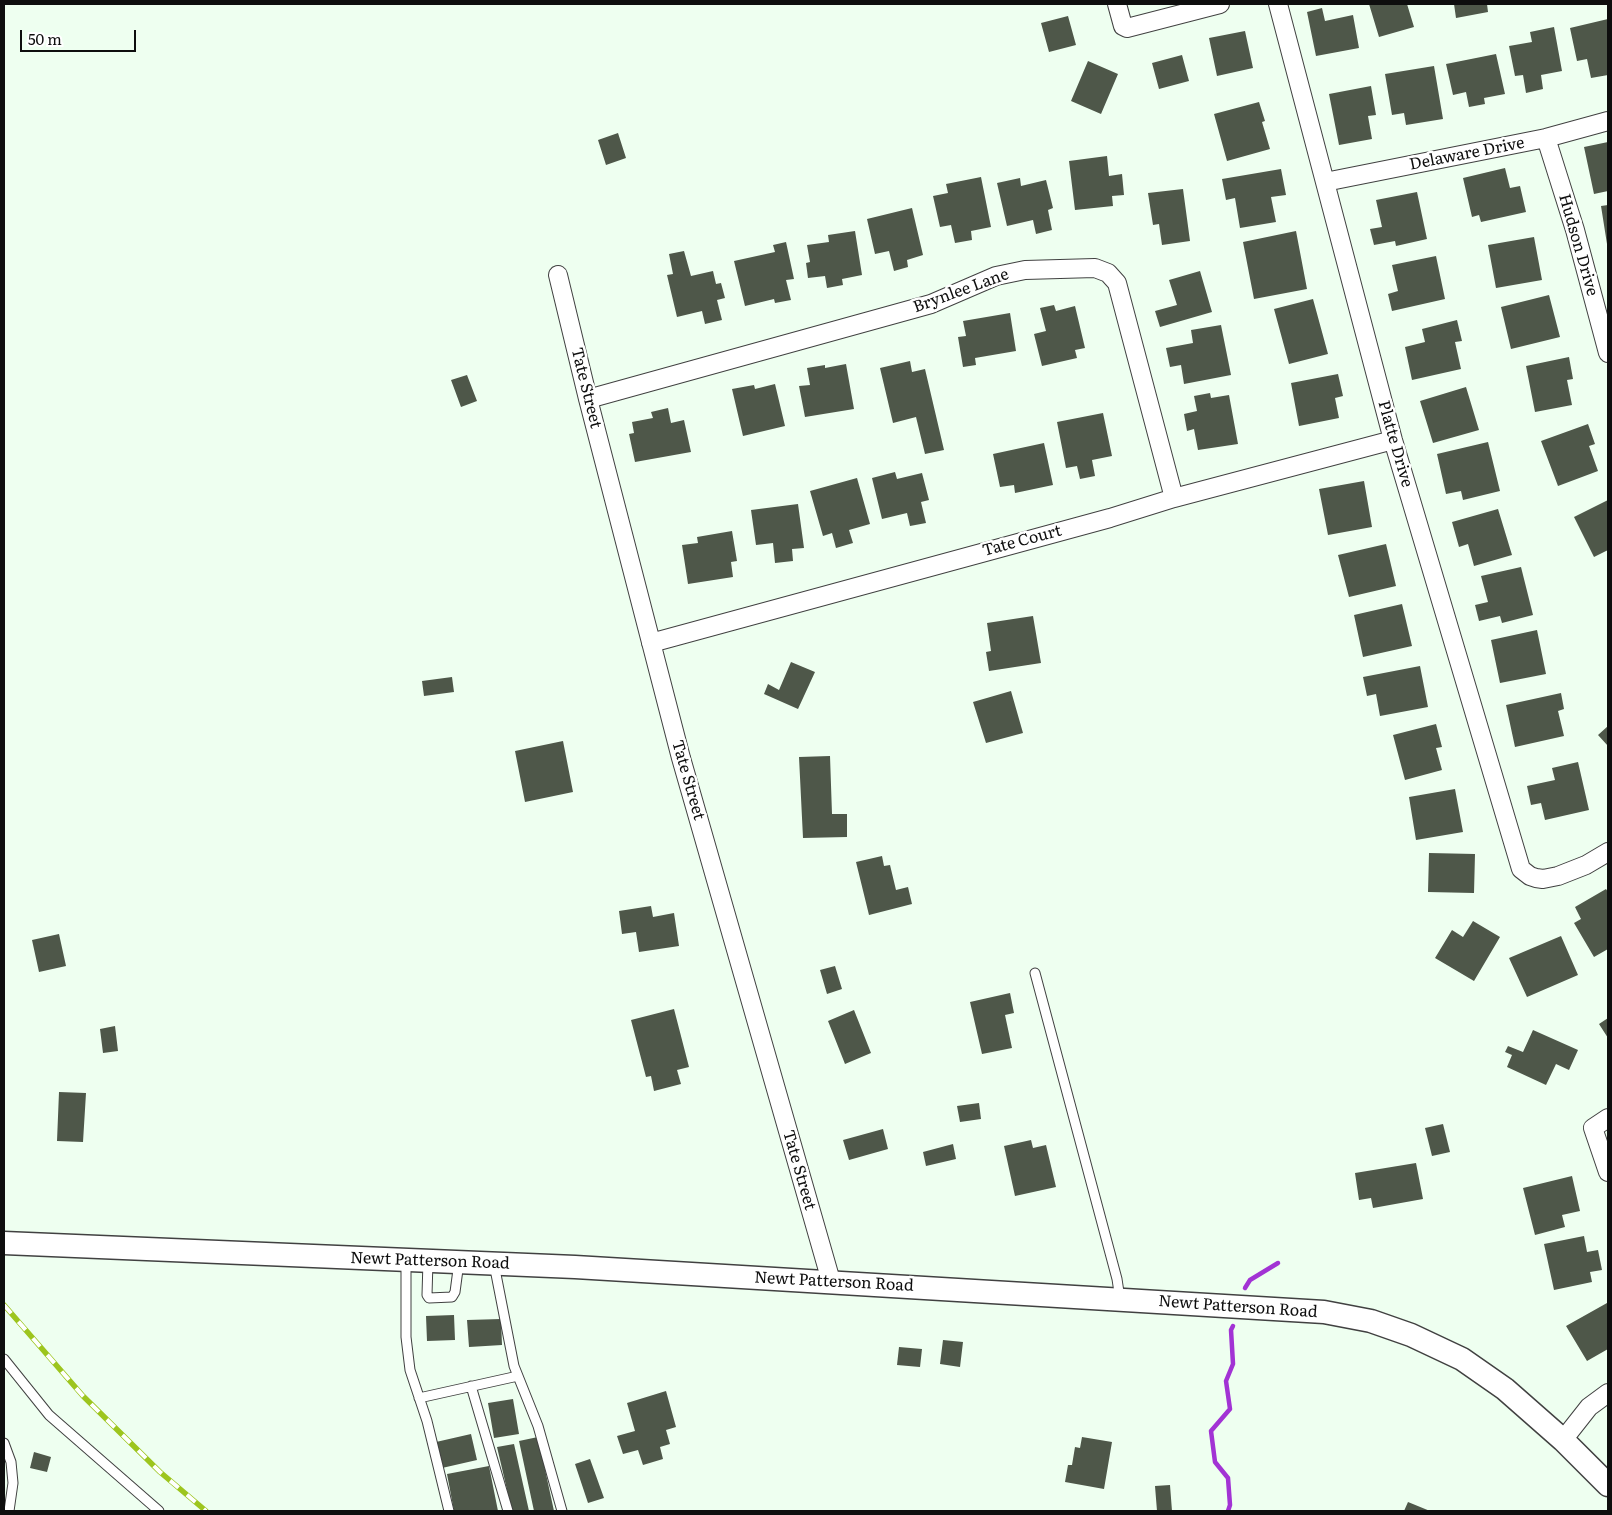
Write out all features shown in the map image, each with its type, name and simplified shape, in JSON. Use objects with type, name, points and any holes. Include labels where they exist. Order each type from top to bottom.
[{"type":"street","points":[[1117,4],[1123,26],[1125,27],[1220,4]]},
{"type":"street","name":"Platte Drive","points":[[1278,4],[1393,440],[1521,869],[1530,876],[1543,879],[1558,876],[1586,865],[1608,852]]},
{"type":"street","name":"Delaware Drive","points":[[1325,182],[1546,138],[1608,121]]},
{"type":"street","name":"Hudson Drive","points":[[1546,138],[1575,230],[1608,354]]},
{"type":"street","name":"Brynlee Lane","points":[[588,399],[931,304],[996,276],[1025,270],[1094,268],[1108,273],[1117,283],[1174,498]]},
{"type":"street","name":"Tate Street","points":[[558,276],[686,776],[831,1281]]},
{"type":"street","name":"Tate Court","points":[[651,643],[1174,498],[1393,440]]},
{"type":"street","points":[[1608,1118],[1593,1128],[1608,1172]]},
{"type":"street","name":"Newt Patterson Road","points":[[4,1242],[494,1263],[831,1281],[1324,1312],[1371,1321],[1411,1335],[1462,1359],[1506,1389],[1563,1440],[1608,1485]]},
{"type":"street","points":[[1563,1440],[1589,1407],[1608,1393]]},
{"type":"lane","points":[[1035,973],[1118,1279],[1120,1299]]},
{"type":"lane","points":[[417,1260],[429,1298],[452,1297],[455,1292],[459,1262]]},
{"type":"lane","points":[[417,1260],[406,1337],[410,1370],[427,1421],[449,1511]]},
{"type":"lane","points":[[494,1263],[514,1366],[538,1426],[562,1511]]},
{"type":"lane","points":[[4,1359],[49,1415],[159,1511]]},
{"type":"lane","points":[[419,1398],[518,1376]]},
{"type":"lane","points":[[471,1386],[508,1511]]},
{"type":"lane","points":[[4,1443],[11,1462],[13,1483],[9,1511]]},
{"type":"building","points":[[1369,4],[1407,4],[1414,27],[1379,37]]},
{"type":"building","points":[[1454,4],[1487,4],[1488,12],[1456,18]]},
{"type":"building","points":[[1322,8],[1325,21],[1353,15],[1359,48],[1316,56],[1307,12]]},
{"type":"building","points":[[1068,16],[1076,45],[1049,52],[1041,23]]},
{"type":"building","points":[[1608,19],[1608,75],[1591,78],[1587,59],[1577,61],[1570,28]]},
{"type":"building","points":[[1554,27],[1562,71],[1541,75],[1543,89],[1526,93],[1523,75],[1515,76],[1509,46],[1532,42],[1530,32]]},
{"type":"building","points":[[1245,31],[1253,68],[1217,76],[1209,38]]},
{"type":"building","points":[[1496,54],[1505,94],[1484,98],[1485,104],[1469,107],[1466,92],[1453,95],[1446,64]]},
{"type":"building","points":[[1182,55],[1189,81],[1159,89],[1152,63]]},
{"type":"building","points":[[1088,61],[1118,74],[1101,114],[1071,101]]},
{"type":"building","points":[[1434,66],[1443,119],[1406,125],[1404,113],[1392,115],[1385,74]]},
{"type":"building","points":[[1371,86],[1376,115],[1368,116],[1372,139],[1339,145],[1329,94]]},
{"type":"building","points":[[1259,102],[1265,121],[1262,122],[1270,149],[1227,161],[1214,114]]},
{"type":"building","points":[[618,133],[626,158],[606,165],[598,140]]},
{"type":"building","points":[[1608,142],[1608,191],[1594,194],[1584,147]]},
{"type":"building","points":[[1107,156],[1109,176],[1122,174],[1124,195],[1112,196],[1113,206],[1075,210],[1069,161]]},
{"type":"building","points":[[1505,168],[1510,188],[1520,186],[1526,212],[1481,222],[1479,215],[1472,217],[1463,178]]},
{"type":"building","points":[[1281,169],[1286,195],[1271,197],[1276,222],[1240,228],[1235,198],[1226,200],[1222,179]]},
{"type":"building","points":[[981,177],[991,227],[971,231],[972,240],[955,243],[951,225],[940,227],[933,196],[948,193],[946,184]]},
{"type":"building","points":[[1020,178],[1021,186],[1046,180],[1053,208],[1048,210],[1052,230],[1036,234],[1033,220],[1007,226],[997,183]]},
{"type":"building","points":[[1183,189],[1190,241],[1162,245],[1159,224],[1153,225],[1148,193]]},
{"type":"building","points":[[1417,192],[1427,239],[1396,246],[1395,241],[1374,245],[1370,229],[1382,227],[1376,200]]},
{"type":"building","points":[[1608,205],[1608,244],[1607,244],[1601,206]]},
{"type":"building","points":[[912,208],[923,255],[907,260],[908,267],[894,271],[889,251],[875,254],[867,219]]},
{"type":"building","points":[[855,231],[862,275],[842,279],[843,285],[827,288],[825,276],[808,278],[806,263],[810,262],[807,245],[829,242],[828,235]]},
{"type":"building","points":[[1296,231],[1307,289],[1254,299],[1243,242]]},
{"type":"building","points":[[1534,237],[1542,280],[1496,288],[1488,245]]},
{"type":"building","points":[[786,242],[794,279],[786,280],[791,300],[775,303],[774,299],[745,306],[734,261],[775,252],[773,245]]},
{"type":"building","points":[[684,251],[691,276],[713,271],[716,284],[721,283],[725,298],[717,300],[722,320],[705,324],[702,311],[677,317],[667,275],[673,274],[669,254]]},
{"type":"building","points":[[1436,256],[1445,299],[1392,311],[1388,294],[1398,291],[1392,265]]},
{"type":"building","points":[[1200,271],[1212,312],[1160,327],[1155,311],[1177,305],[1169,280]]},
{"type":"building","points":[[1549,295],[1560,337],[1511,349],[1501,307]]},
{"type":"building","points":[[1313,299],[1328,354],[1289,364],[1274,309]]},
{"type":"building","points":[[1054,305],[1056,311],[1075,306],[1085,348],[1075,350],[1077,358],[1042,366],[1034,334],[1046,331],[1040,308]]},
{"type":"building","points":[[1010,313],[1016,351],[975,358],[976,365],[963,367],[958,337],[966,336],[963,321]]},
{"type":"building","points":[[1457,320],[1462,341],[1455,342],[1461,369],[1412,380],[1405,347],[1425,342],[1422,329]]},
{"type":"building","points":[[1221,325],[1231,375],[1184,384],[1181,365],[1170,367],[1166,348],[1193,343],[1191,330]]},
{"type":"building","points":[[1569,357],[1573,379],[1567,380],[1572,405],[1535,412],[1526,366]]},
{"type":"building","points":[[910,361],[912,372],[925,369],[944,450],[925,454],[916,417],[893,423],[880,368]]},
{"type":"building","points":[[846,364],[854,409],[805,417],[799,386],[810,385],[807,368],[825,365],[825,368]]},
{"type":"building","points":[[1338,374],[1343,396],[1335,398],[1339,418],[1299,426],[1291,383]]},
{"type":"building","points":[[467,375],[477,401],[461,407],[451,380]]},
{"type":"building","points":[[775,384],[785,426],[743,436],[732,389],[754,385],[755,389]]},
{"type":"building","points":[[1466,387],[1479,430],[1433,443],[1420,401]]},
{"type":"building","points":[[1210,393],[1211,398],[1229,395],[1238,444],[1198,450],[1194,429],[1187,431],[1184,414],[1197,411],[1194,396]]},
{"type":"building","points":[[668,408],[671,423],[684,420],[691,452],[635,462],[629,434],[634,433],[632,422],[653,418],[651,412]]},
{"type":"building","points":[[1103,413],[1112,456],[1092,460],[1095,476],[1080,479],[1077,466],[1066,468],[1057,422]]},
{"type":"building","points":[[1588,424],[1595,444],[1589,446],[1598,471],[1558,486],[1541,441]]},
{"type":"building","points":[[1488,442],[1500,491],[1463,500],[1461,491],[1446,494],[1437,454]]},
{"type":"building","points":[[1044,443],[1053,485],[1015,493],[1014,485],[1000,487],[993,454]]},
{"type":"building","points":[[895,472],[897,479],[922,473],[929,500],[921,502],[926,523],[910,526],[907,513],[882,519],[872,478]]},
{"type":"building","points":[[857,478],[870,524],[849,530],[853,543],[836,548],[832,533],[823,536],[810,491]]},
{"type":"building","points":[[1364,481],[1372,527],[1328,535],[1319,489]]},
{"type":"building","points":[[1608,500],[1608,550],[1594,557],[1574,517]]},
{"type":"building","points":[[798,504],[804,548],[792,549],[793,561],[775,563],[773,543],[756,545],[751,510]]},
{"type":"building","points":[[1498,509],[1512,555],[1474,566],[1468,544],[1459,547],[1452,522]]},
{"type":"building","points":[[732,531],[737,561],[731,562],[733,577],[688,584],[682,545],[698,543],[697,537]]},
{"type":"building","points":[[1386,544],[1396,586],[1349,597],[1338,555]]},
{"type":"building","points":[[1521,567],[1533,615],[1502,623],[1500,616],[1479,621],[1475,605],[1488,602],[1481,576]]},
{"type":"building","points":[[1402,604],[1412,646],[1363,657],[1354,615]]},
{"type":"building","points":[[1033,616],[1041,663],[989,671],[986,652],[991,651],[987,623]]},
{"type":"building","points":[[1537,630],[1546,674],[1500,683],[1491,640]]},
{"type":"building","points":[[791,662],[815,672],[798,709],[764,694],[768,684],[779,690]]},
{"type":"building","points":[[1420,666],[1428,707],[1380,716],[1376,694],[1367,696],[1363,677]]},
{"type":"building","points":[[452,677],[454,692],[424,696],[422,681]]},
{"type":"building","points":[[1011,691],[1023,733],[986,743],[973,702]]},
{"type":"building","points":[[1561,693],[1564,709],[1558,711],[1564,736],[1515,747],[1506,705]]},
{"type":"building","points":[[1436,724],[1442,747],[1436,748],[1442,770],[1405,780],[1393,735]]},
{"type":"building","points":[[1608,726],[1608,746],[1598,735]]},
{"type":"building","points":[[563,741],[573,792],[525,802],[515,751]]},
{"type":"building","points":[[830,756],[832,814],[847,814],[847,837],[803,838],[799,757]]},
{"type":"building","points":[[1578,762],[1589,810],[1545,820],[1541,803],[1531,805],[1527,786],[1555,780],[1552,768]]},
{"type":"building","points":[[1455,789],[1463,832],[1416,840],[1409,797]]},
{"type":"building","points":[[1429,853],[1475,854],[1474,893],[1428,892]]},
{"type":"building","points":[[882,856],[884,866],[890,865],[896,890],[908,887],[912,904],[869,915],[856,862]]},
{"type":"building","points":[[1606,889],[1608,892],[1608,949],[1594,957],[1574,923],[1581,919],[1575,907]]},
{"type":"building","points":[[651,906],[653,917],[674,913],[679,946],[639,952],[636,932],[622,934],[619,911]]},
{"type":"building","points":[[1473,921],[1500,937],[1474,981],[1435,958],[1452,930],[1463,937]]},
{"type":"building","points":[[59,934],[66,966],[39,972],[32,940]]},
{"type":"building","points":[[1561,936],[1578,975],[1527,997],[1509,958]]},
{"type":"building","points":[[835,966],[842,989],[827,994],[820,970]]},
{"type":"building","points":[[1010,993],[1014,1013],[1005,1015],[1012,1048],[982,1054],[970,1002]]},
{"type":"building","points":[[674,1009],[689,1067],[677,1070],[681,1084],[654,1091],[651,1076],[646,1077],[631,1020]]},
{"type":"building","points":[[854,1010],[871,1053],[845,1064],[828,1021]]},
{"type":"building","points":[[1608,1018],[1608,1038],[1599,1024]]},
{"type":"building","points":[[115,1026],[118,1051],[103,1053],[100,1029]]},
{"type":"building","points":[[1533,1030],[1578,1050],[1569,1070],[1556,1064],[1546,1085],[1507,1067],[1512,1055],[1505,1052],[1508,1046],[1523,1052]]},
{"type":"building","points":[[59,1092],[86,1093],[83,1142],[57,1141]]},
{"type":"building","points":[[979,1103],[981,1119],[960,1122],[957,1106]]},
{"type":"building","points":[[1443,1124],[1450,1152],[1432,1156],[1425,1128]]},
{"type":"building","points":[[883,1129],[888,1149],[849,1160],[843,1140]]},
{"type":"building","points":[[1031,1140],[1033,1148],[1046,1145],[1056,1187],[1015,1196],[1004,1146]]},
{"type":"building","points":[[953,1144],[956,1159],[926,1166],[923,1152]]},
{"type":"building","points":[[1416,1163],[1423,1199],[1373,1208],[1371,1198],[1359,1200],[1355,1173]]},
{"type":"building","points":[[1572,1176],[1580,1211],[1562,1215],[1565,1227],[1535,1235],[1523,1188]]},
{"type":"building","points":[[1584,1236],[1587,1252],[1598,1250],[1602,1270],[1590,1272],[1592,1282],[1554,1290],[1544,1244]]},
{"type":"building","points":[[1607,1303],[1608,1349],[1587,1361],[1566,1326]]},
{"type":"building","points":[[454,1315],[455,1340],[427,1341],[426,1316]]},
{"type":"building","points":[[501,1319],[502,1345],[469,1347],[467,1320]]},
{"type":"building","points":[[943,1340],[963,1342],[960,1367],[940,1364]]},
{"type":"building","points":[[899,1347],[922,1349],[920,1367],[897,1365]]},
{"type":"building","points":[[666,1391],[676,1427],[666,1430],[670,1444],[660,1447],[663,1459],[643,1465],[638,1450],[623,1454],[617,1436],[635,1431],[627,1403]]},
{"type":"building","points":[[513,1399],[519,1434],[494,1438],[488,1403]]},
{"type":"building","points":[[471,1434],[477,1460],[442,1468],[436,1442]]},
{"type":"building","points":[[538,1437],[554,1511],[534,1511],[519,1441]]},
{"type":"building","points":[[1082,1437],[1112,1442],[1104,1489],[1065,1482],[1068,1465],[1072,1465],[1075,1447],[1080,1448]]},
{"type":"building","points":[[514,1444],[529,1511],[512,1511],[497,1447]]},
{"type":"building","points":[[34,1452],[51,1457],[47,1472],[30,1468]]},
{"type":"building","points":[[590,1459],[604,1498],[588,1503],[575,1464]]},
{"type":"building","points":[[489,1466],[498,1511],[454,1511],[447,1474]]},
{"type":"building","points":[[1170,1485],[1172,1511],[1157,1511],[1155,1486]]},
{"type":"building","points":[[1408,1502],[1430,1511],[1404,1511]]},
{"type":"waterway","points":[[1245,1288],[1250,1280],[1278,1263]]},
{"type":"waterway","points":[[1228,1511],[1230,1505],[1228,1478],[1215,1462],[1211,1431],[1230,1409],[1226,1381],[1233,1364],[1231,1330],[1233,1326]]},
{"type":"railway","points":[[4,1305],[83,1396],[160,1472],[206,1511]]}]
